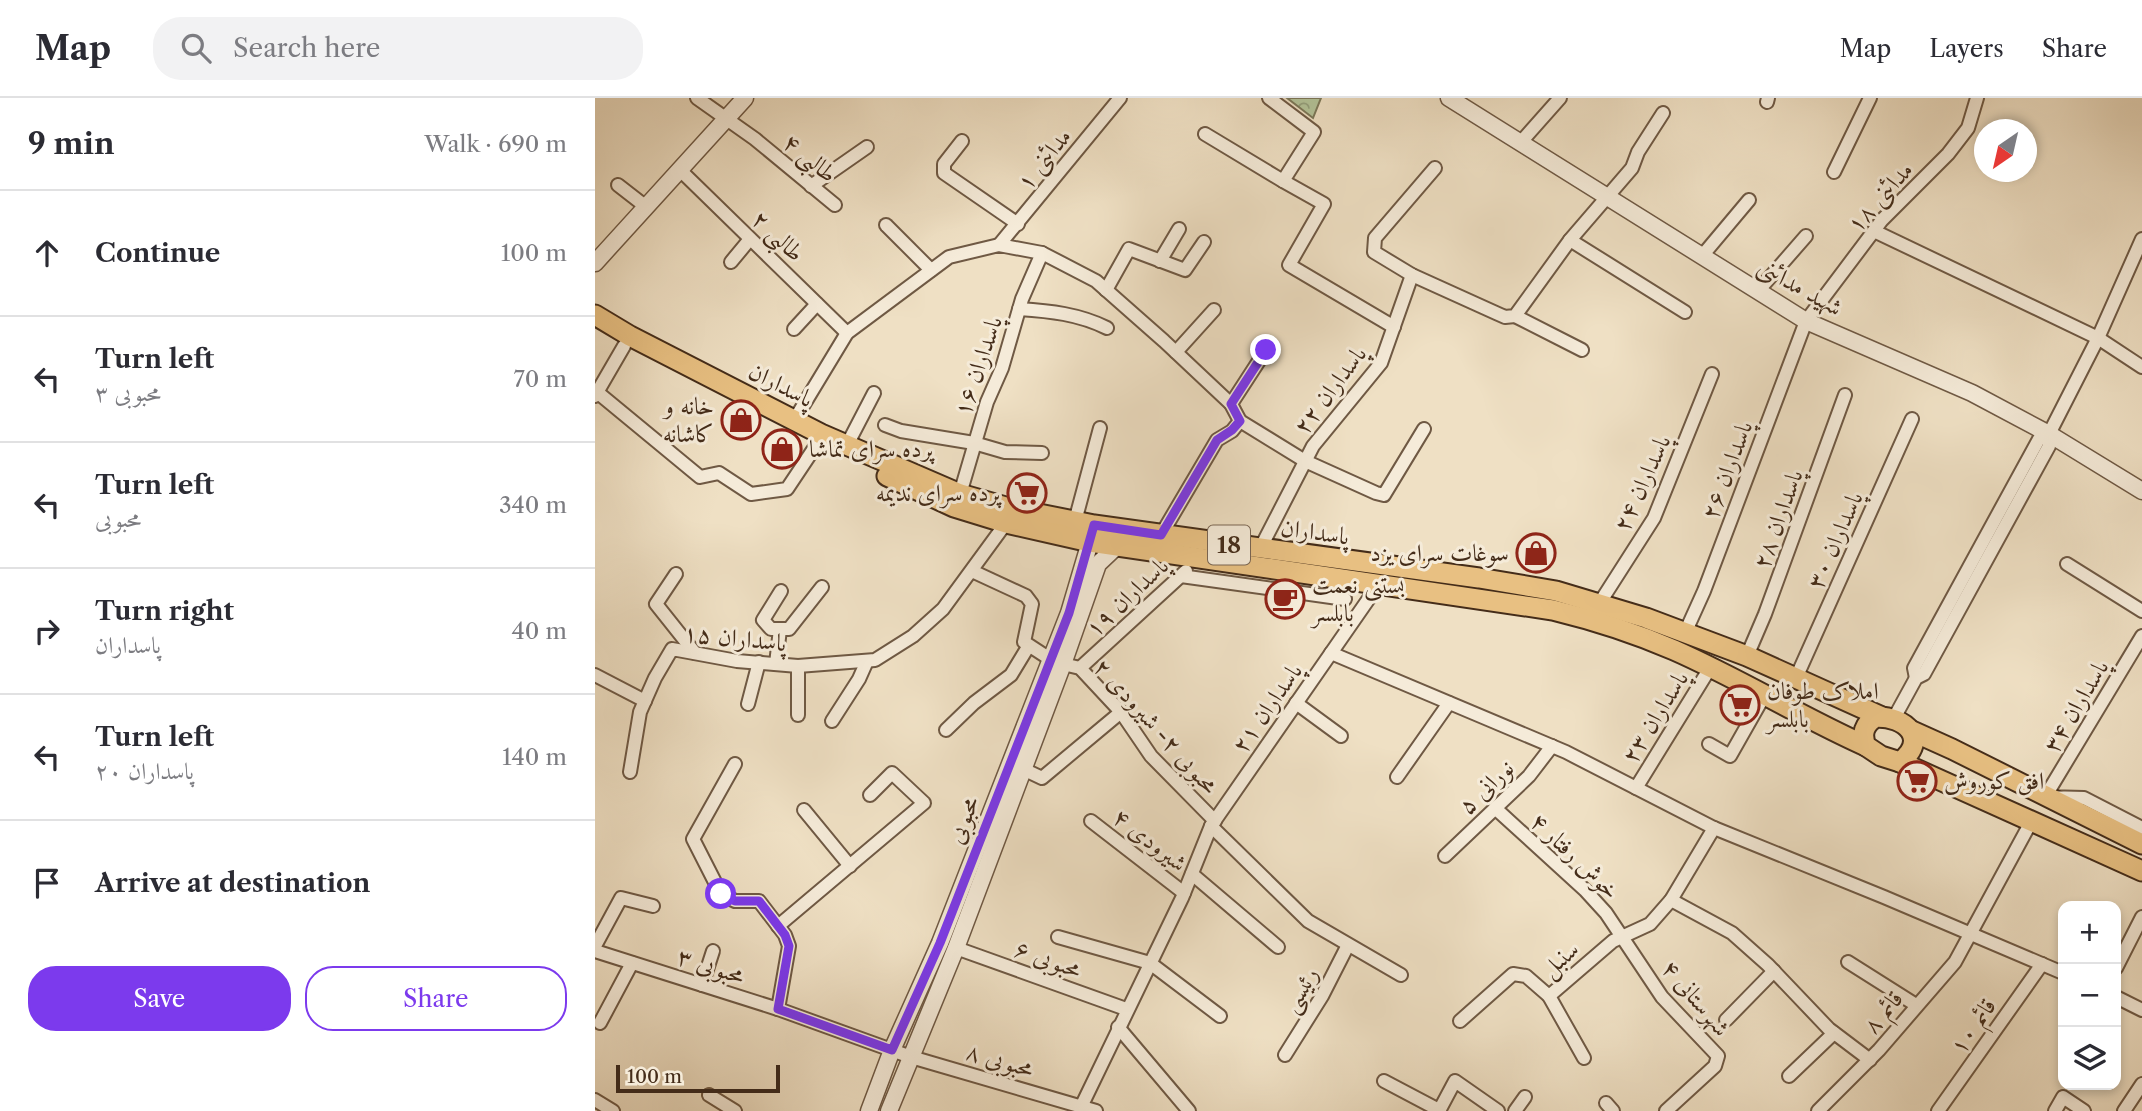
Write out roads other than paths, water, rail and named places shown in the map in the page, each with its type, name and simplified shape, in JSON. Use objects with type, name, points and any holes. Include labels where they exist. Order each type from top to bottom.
[{"type":"main road","name":"پاسداران","points":[[595,315],[630,336],[847,445],[960,494],[1082,531],[1116,547],[1202,557],[1574,615],[1639,636],[1710,668],[1866,746]]},
{"type":"main road","name":"پاسداران","points":[[595,330],[817,444],[954,507],[1006,523],[1082,531],[1161,535],[1556,591],[1753,658],[1888,718]]},
{"type":"main road","points":[[1753,658],[1780,679],[1841,710],[1845,717],[1844,723],[1838,728],[1826,728]]},
{"type":"main road","points":[[1866,746],[1863,737],[1867,725],[1876,717],[1888,718]]},
{"type":"main road","name":"18","points":[[1888,718],[2142,844]]},
{"type":"main road","points":[[1900,762],[1913,746],[1915,738],[1912,731]]},
{"type":"main road","name":"18","points":[[1866,746],[1881,756],[1900,762],[2142,871]]},
{"type":"main road","points":[[1952,749],[1934,752],[1931,758],[1938,768],[1987,796],[2008,812]]},
{"type":"street","name":"طالبی ۴","points":[[697,98],[755,139],[835,205]]},
{"type":"street","points":[[595,264],[745,98]]},
{"type":"street","name":"مدائنی ۱","points":[[999,245],[1120,98]]},
{"type":"street","points":[[1269,98],[1314,132],[1283,181]]},
{"type":"street","name":"شهید مدائنی","points":[[1449,98],[1806,321],[1972,393],[2049,434],[2142,491]]},
{"type":"street","points":[[1521,142],[1560,98]]},
{"type":"street","points":[[1833,172],[1870,98]]},
{"type":"street","name":"مدائنی ۱۸","points":[[1806,321],[1874,231],[1948,154],[1968,128],[1977,98]]},
{"type":"street","points":[[1515,316],[1570,240],[1632,168],[1638,152],[1663,113]]},
{"type":"street","points":[[1205,134],[1324,204],[1289,265],[1394,327]]},
{"type":"street","points":[[963,141],[944,164],[944,173],[1018,224]]},
{"type":"street","points":[[811,186],[867,147]]},
{"type":"street","points":[[1434,168],[1375,238],[1374,253],[1412,275],[1505,317],[1515,316],[1582,350]]},
{"type":"street","name":"طالبی ۲","points":[[679,169],[847,333]]},
{"type":"street","points":[[618,185],[645,206]]},
{"type":"street","points":[[1702,256],[1749,200]]},
{"type":"street","points":[[886,225],[931,270]]},
{"type":"street","points":[[1160,261],[1179,229]]},
{"type":"street","points":[[1874,231],[2098,338],[2142,367]]},
{"type":"street","points":[[1758,291],[1806,236]]},
{"type":"street","points":[[731,262],[750,239]]},
{"type":"street","points":[[1570,240],[1685,312]]},
{"type":"street","points":[[1106,290],[1129,249],[1185,270],[1204,242]]},
{"type":"street","points":[[795,419],[847,333],[949,257],[999,245],[1042,253],[1096,281],[1231,404],[1240,421],[1305,461],[1376,493],[1384,495],[1424,429]]},
{"type":"street","points":[[1888,718],[1916,678],[1924,674],[2049,446],[2049,434],[2140,248]]},
{"type":"street","name":"پاسداران ۱۶","points":[[960,494],[987,402],[1002,368],[1019,309],[1042,253]]},
{"type":"street","name":"پاسداران ۲۲","points":[[1260,550],[1313,446],[1381,363],[1412,275]]},
{"type":"street","points":[[794,329],[817,304]]},
{"type":"street","points":[[1019,309],[1053,311],[1087,318],[1107,328]]},
{"type":"street","points":[[1176,352],[1214,310]]},
{"type":"street","name":"پاسداران ۲۶","points":[[1685,633],[1704,591],[1806,321]]},
{"type":"street","points":[[624,346],[596,394],[700,477],[719,473],[751,494],[786,489],[817,444]]},
{"type":"street","points":[[1231,404],[1266,350]]},
{"type":"street","name":"پاسداران ۲۴","points":[[1599,604],[1654,518],[1712,374]]},
{"type":"street","points":[[847,445],[874,393]]},
{"type":"street","name":"پاسداران ۲۸","points":[[1753,658],[1765,614],[1845,395]]},
{"type":"street","name":"پاسداران ۳۰","points":[[1796,678],[1912,419]]},
{"type":"street","points":[[1161,535],[1217,440],[1240,421]]},
{"type":"street","points":[[885,425],[901,431],[974,443],[1005,452],[1042,453]]},
{"type":"street","points":[[1082,531],[1100,428]]},
{"type":"street","points":[[832,721],[859,679],[867,661],[875,660],[913,636],[943,609],[1006,523]]},
{"type":"street","name":"محبوبی","points":[[889,1111],[956,948],[1023,769],[1057,662],[1069,613],[1082,531]]},
{"type":"street","name":"محبوبی","points":[[869,1111],[892,1050],[940,943],[1098,564],[1116,547]]},
{"type":"street","name":"پاسداران ۱۹","points":[[1080,668],[1202,557]]},
{"type":"street","points":[[2067,564],[2142,611]]},
{"type":"street","points":[[946,730],[974,703],[1010,675],[1028,647],[1023,637],[1032,604],[1030,600],[972,571]]},
{"type":"street","points":[[676,574],[656,604],[695,653]]},
{"type":"street","points":[[1181,576],[1345,599]]},
{"type":"street","points":[[1331,577],[1345,599],[1353,620]]},
{"type":"street","name":"پاسداران ۲۱","points":[[1082,1105],[1184,893],[1213,823],[1379,584]]},
{"type":"street","points":[[781,591],[763,620],[771,629],[789,629],[823,587]]},
{"type":"street","points":[[776,664],[780,628]]},
{"type":"street","name":"پاسداران ۳۴","points":[[2045,797],[2142,636]]},
{"type":"street","name":"محبوبی ۲- شیرودی ۲","points":[[1028,647],[1057,662],[1080,668],[1121,712],[1151,756],[1308,921],[1401,975]]},
{"type":"street","name":"پاسداران ۱۵","points":[[630,772],[640,712],[672,649],[798,666],[867,661]]},
{"type":"street","points":[[1331,653],[1552,746],[1714,828],[2058,971]]},
{"type":"street","points":[[748,704],[759,662]]},
{"type":"street","points":[[798,666],[798,715]]},
{"type":"street","name":"پاسداران ۲۳","points":[[1636,788],[1710,668]]},
{"type":"street","points":[[596,678],[645,701]]},
{"type":"street","points":[[1709,744],[1730,756],[1764,696]]},
{"type":"street","points":[[1397,777],[1449,703]]},
{"type":"street","points":[[1296,704],[1341,736]]},
{"type":"street","points":[[1023,769],[1042,778],[1121,712]]},
{"type":"street","name":"نورانی ۵","points":[[1445,856],[1529,776],[1552,746]]},
{"type":"street","points":[[735,764],[693,839],[721,894],[735,901],[759,901],[789,946],[778,1009]]},
{"type":"street","points":[[778,926],[925,803],[892,773],[870,795]]},
{"type":"street","points":[[2045,797],[2084,798],[2142,828]]},
{"type":"street","name":"خوش رفتار ۴","points":[[1495,808],[1585,890],[1623,937]]},
{"type":"street","points":[[803,810],[850,866]]},
{"type":"street","name":"شیرودی ۴","points":[[1091,821],[1184,893]]},
{"type":"street","name":"قائم ۸","points":[[1818,1111],[1870,1060],[1955,962],[2031,822]]},
{"type":"street","name":"سنبل","points":[[1460,1021],[1513,974],[1525,976],[1549,996],[1613,941],[1650,924],[1671,900],[1714,828]]},
{"type":"street","points":[[1192,874],[1278,947]]},
{"type":"street","points":[[595,949],[621,898],[653,906]]},
{"type":"street","points":[[1671,900],[1732,933],[1774,971],[1834,1033],[1870,1060]]},
{"type":"street","points":[[2118,964],[2142,917]]},
{"type":"street","points":[[1058,937],[1150,963],[1220,1016]]},
{"type":"street","name":"شهرستانی ۴","points":[[1623,937],[1662,997],[1718,1056],[1715,1066],[1666,1111]]},
{"type":"street","name":"رئیسی","points":[[1285,1055],[1322,996],[1348,945]]},
{"type":"street","name":"محبوبی ۶","points":[[956,948],[1126,1009]]},
{"type":"street","name":"محبوبی ۳","points":[[595,949],[778,1009],[892,1050]]},
{"type":"street","points":[[702,985],[713,951]]},
{"type":"street","points":[[1848,962],[1916,1005]]},
{"type":"street","points":[[600,1023],[632,963]]},
{"type":"street","name":"قائم ۱۰","points":[[1938,1111],[2042,964]]},
{"type":"street","points":[[1725,1020],[1774,971]]},
{"type":"street","points":[[1549,996],[1584,1058]]},
{"type":"street","points":[[2121,1000],[2142,1010]]},
{"type":"street","points":[[1118,1027],[1189,1111]]},
{"type":"street","points":[[1789,1076],[1834,1033]]},
{"type":"street","name":"محبوبی ۸","points":[[892,1050],[1096,1111]]},
{"type":"street","points":[[1384,1081],[1439,1110],[1455,1081],[1498,1111]]},
{"type":"street","points":[[2124,1111],[2142,1084]]},
{"type":"street","points":[[709,1095],[735,1111]]},
{"type":"street","points":[[1515,1111],[1525,1097]]},
{"type":"street","points":[[2055,1111],[2063,1097],[2084,1111]]},
{"type":"street","points":[[595,1100],[613,1111]]},
{"type":"place","name":"خانه و کاشانه","points":[[741,420]]},
{"type":"place","name":"پرده سرای تماشا","points":[[782,449]]},
{"type":"place","name":"پرده سرای ندیمه","points":[[1027,493]]},
{"type":"place","name":"سوغات سرای یزد","points":[[1536,553]]},
{"type":"place","name":"بستنی نعمت بابلسر","points":[[1285,599]]},
{"type":"place","name":"املاک طوفان بابلسر","points":[[1740,705]]},
{"type":"place","name":"افق کوروش","points":[[1917,781]]}]
